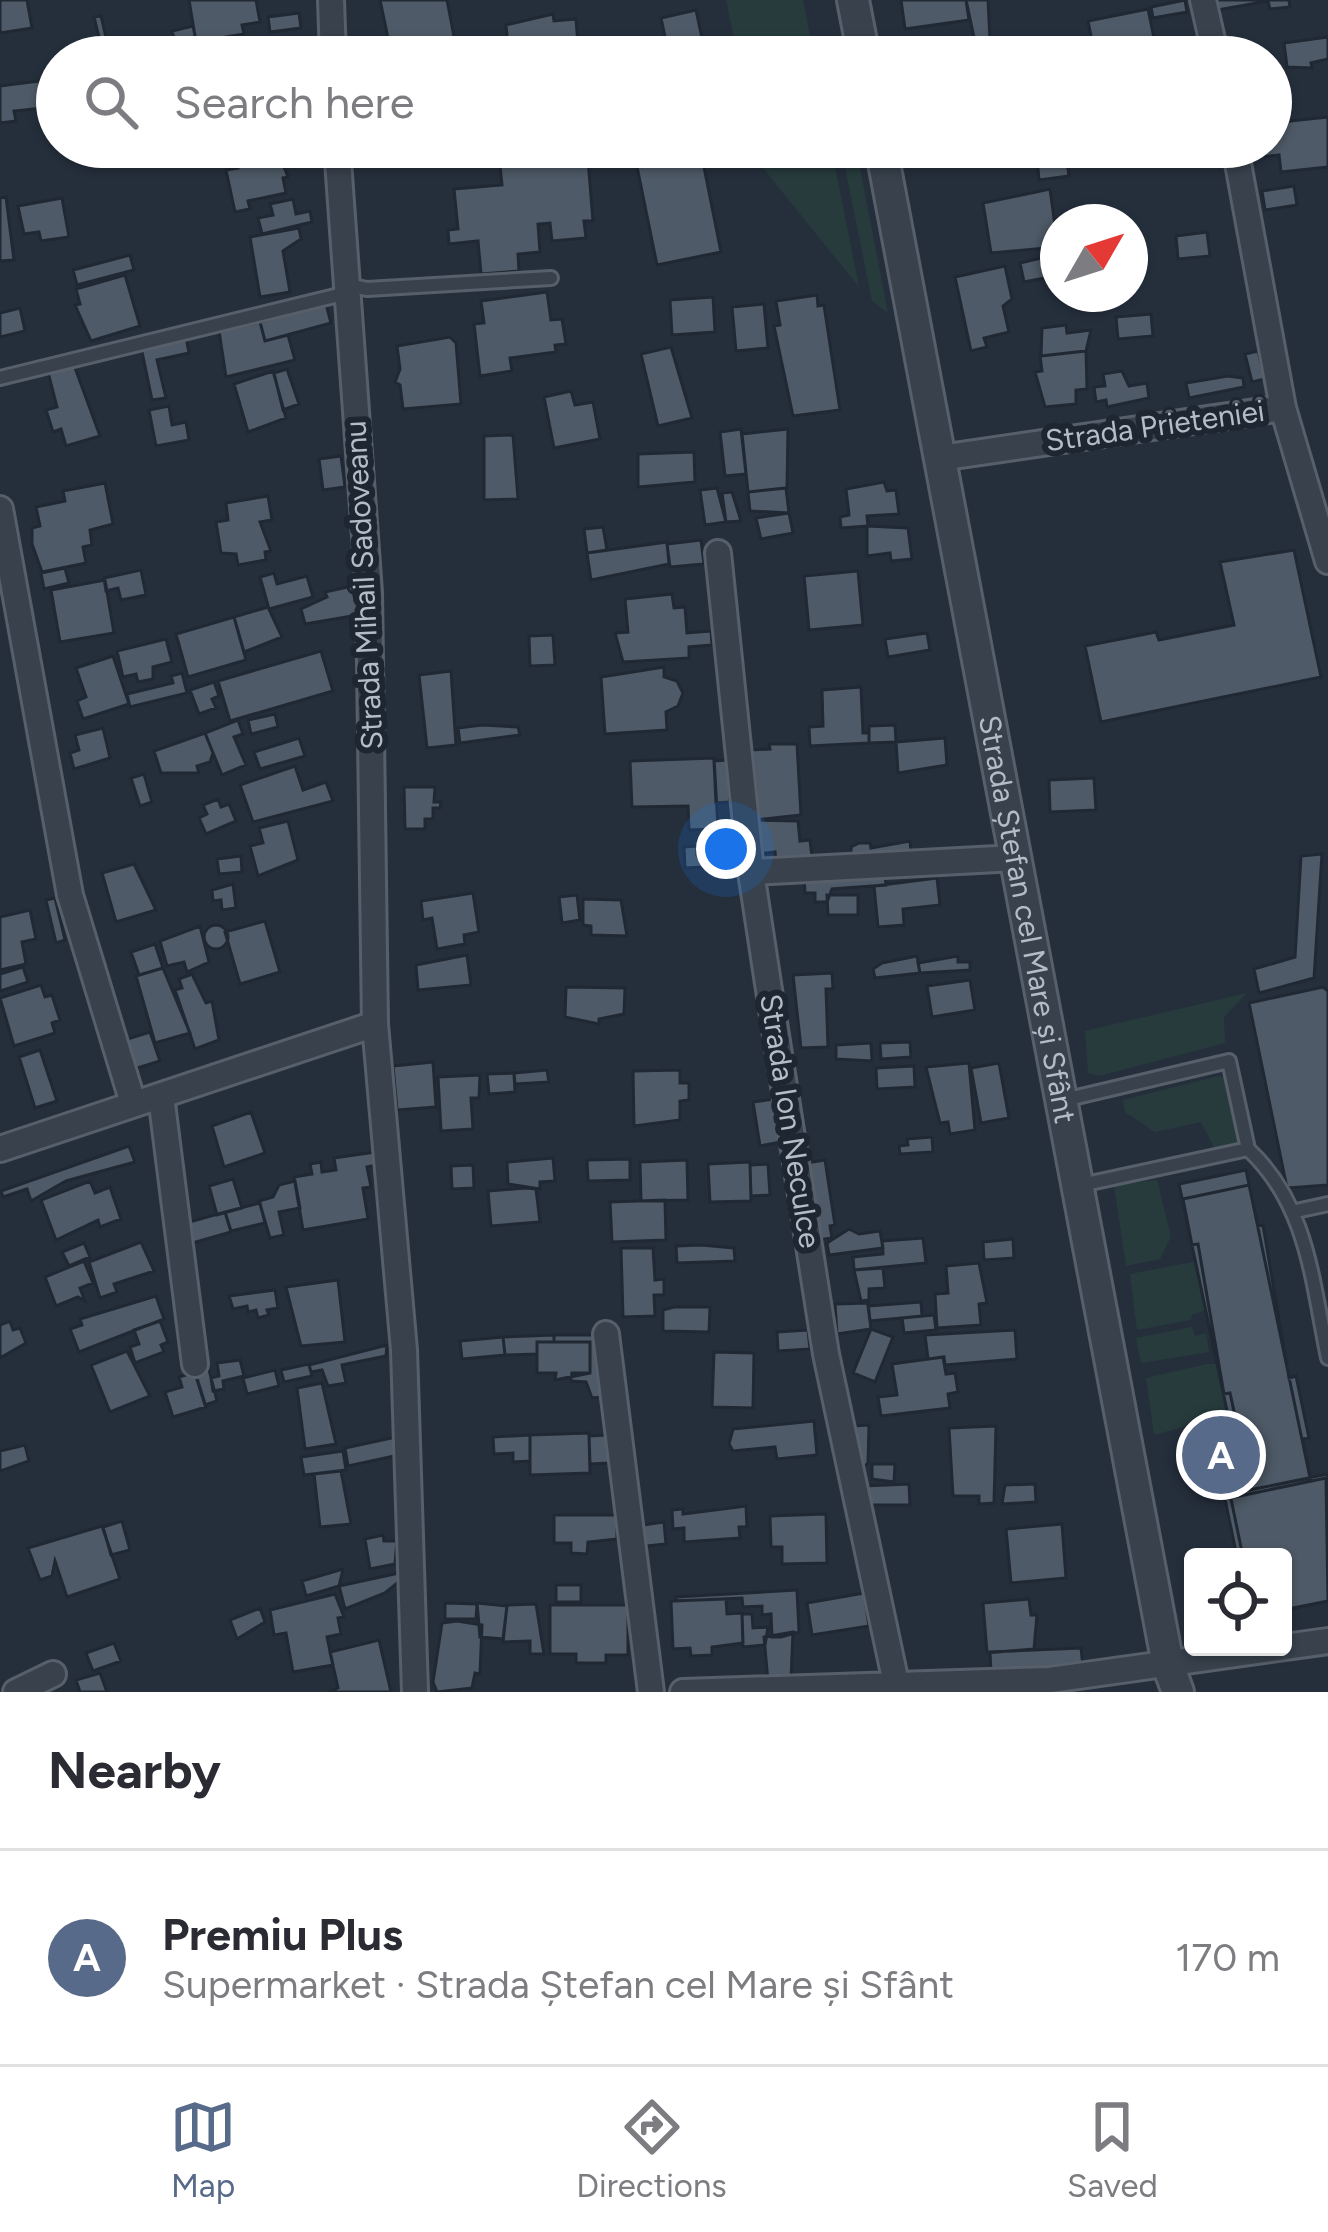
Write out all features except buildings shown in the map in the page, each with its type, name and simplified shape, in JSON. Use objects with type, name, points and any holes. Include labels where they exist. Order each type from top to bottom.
[{"type":"street","points":[[331,0],[332,36]]},
{"type":"street","points":[[854,0],[860,36]]},
{"type":"street","points":[[1204,0],[1212,36]]},
{"type":"street","name":"Strada Mihail Sadoveanu","points":[[338,168],[368,592],[375,1024],[404,1350],[416,1692]]},
{"type":"street","name":"Strada Ștefan cel Mare și Sfânt","points":[[885,168],[1173,1678]]},
{"type":"street","points":[[1239,168],[1283,408]]},
{"type":"street","name":"Strada Prieteniei","points":[[940,458],[1283,408],[1328,561]]},
{"type":"street","points":[[0,509],[70,895],[134,1103]]},
{"type":"street","name":"Strada Ion Neculce","points":[[718,553],[751,872],[826,1354],[896,1683]]},
{"type":"street","points":[[751,872],[1016,858]]},
{"type":"street","points":[[0,1149],[375,1024]]},
{"type":"street","points":[[161,1096],[195,1364]]},
{"type":"street","points":[[606,1334],[651,1692]]},
{"type":"street","points":[[683,1692],[1173,1678],[1326,1648]]},
{"type":"street","points":[[16,1692],[53,1674]]},
{"type":"lane","points":[[0,378],[347,289],[551,278]]},
{"type":"lane","points":[[1063,1101],[1229,1061],[1248,1149],[1283,1185],[1296,1211],[1328,1358]]},
{"type":"lane","points":[[1080,1185],[1248,1149]]},
{"type":"lane","points":[[1296,1211],[1328,1204]]},
{"type":"green space","points":[[726,0],[803,0],[810,36],[734,36]]},
{"type":"green space","points":[[763,168],[835,168],[859,287]]},
{"type":"green space","points":[[845,168],[860,168],[888,313],[872,301]]},
{"type":"green space","points":[[1247,993],[1224,1017],[1225,1043],[1099,1076],[1088,1073],[1085,1031]]},
{"type":"green space","points":[[1219,1076],[1229,1080],[1244,1143],[1216,1151],[1201,1122],[1155,1132],[1125,1112],[1123,1100]]},
{"type":"green space","points":[[1157,1180],[1171,1237],[1160,1259],[1126,1266],[1114,1185]]},
{"type":"green space","points":[[1198,1261],[1209,1309],[1192,1315],[1191,1320],[1137,1330],[1130,1274]]},
{"type":"green space","points":[[1192,1327],[1195,1336],[1206,1333],[1209,1352],[1141,1363],[1136,1338]]},
{"type":"green space","points":[[1221,1364],[1232,1413],[1154,1435],[1146,1378]]},
{"type":"place","name":"Premiu Plus","points":[[1221,1455]]}]
